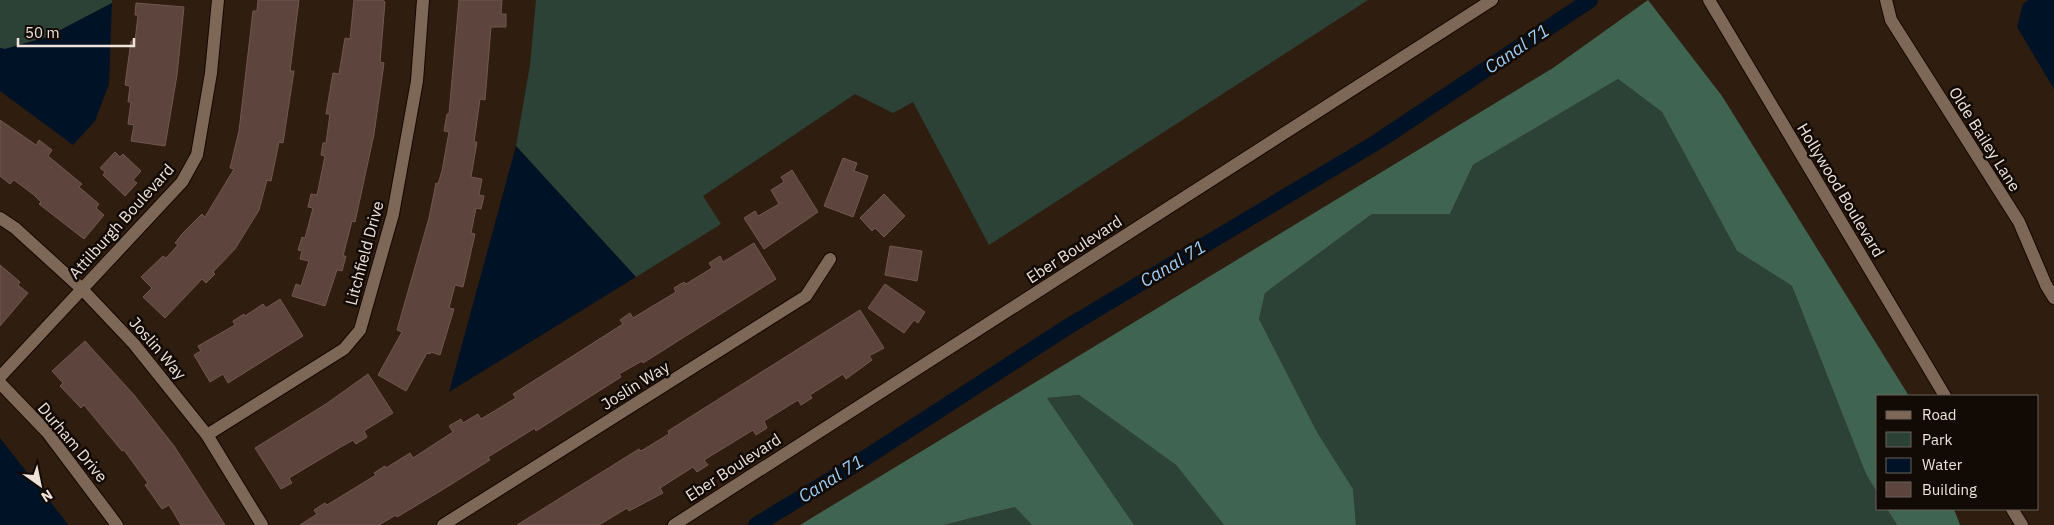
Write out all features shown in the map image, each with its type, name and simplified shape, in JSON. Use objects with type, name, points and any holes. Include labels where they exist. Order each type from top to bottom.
[{"type":"street","name":"Attilburgh Boulevard","points":[[0,377],[182,182],[197,155],[211,73],[218,0]]},
{"type":"street","name":"Litchfield Drive","points":[[208,435],[344,349],[360,330],[393,214],[417,81],[423,0]]},
{"type":"street","name":"Eber Boulevard","points":[[674,525],[1492,0]]},
{"type":"street","name":"Hollywood Boulevard","points":[[1709,0],[1944,395]]},
{"type":"street","name":"Olde Bailey Lane","points":[[1886,0],[1892,20],[2018,222],[2046,285],[2054,298]]},
{"type":"street","name":"Joslin Way","points":[[0,218],[15,228],[82,288],[134,344],[208,435],[262,525]]},
{"type":"street","name":"Joslin Way","points":[[443,525],[806,296],[830,259]]},
{"type":"street","name":"Durham Drive","points":[[0,383],[47,432],[117,525]]},
{"type":"street","points":[[2013,510],[2022,525]]},
{"type":"green space","points":[[0,0],[112,0],[112,3],[47,37],[5,49],[0,48]]},
{"type":"green space","points":[[536,0],[1368,0],[989,245],[913,102],[893,113],[855,94],[703,196],[721,224],[636,277],[516,146],[530,65]]},
{"type":"green space","points":[[1648,0],[1722,96],[1908,395],[1876,395],[1876,491],[1866,474],[1792,286],[1737,251],[1662,112],[1618,79],[1473,165],[1450,214],[1372,214],[1265,293],[1259,319],[1317,432],[1353,489],[1356,525],[1224,525],[1176,465],[1079,395],[1047,398],[1134,525],[1032,525],[1015,507],[944,525],[800,525],[1553,68]]},
{"type":"green space","points":[[1618,79],[1662,112],[1737,251],[1792,286],[1866,474],[1876,491],[1876,510],[1888,510],[1897,525],[1356,525],[1353,489],[1317,432],[1259,319],[1265,293],[1372,214],[1450,214],[1473,165]]},
{"type":"green space","points":[[1079,395],[1176,465],[1224,525],[1134,525],[1047,398]]},
{"type":"green space","points":[[1016,507],[1032,525],[944,525]]},
{"type":"green space","points":[[1888,510],[1954,510],[1960,525],[1897,525]]},
{"type":"water","points":[[2028,0],[2054,0],[2054,89],[2017,27],[2023,4]]},
{"type":"water","points":[[112,3],[109,84],[95,121],[73,145],[0,91],[0,48],[5,49],[47,37]]},
{"type":"water","points":[[516,146],[636,277],[449,392]]},
{"type":"water","points":[[0,438],[67,523],[68,525],[0,525]]},
{"type":"building","points":[[258,0],[299,0],[290,71],[294,71],[283,143],[279,142],[271,181],[267,180],[259,210],[235,249],[213,272],[215,274],[206,283],[202,279],[165,318],[143,297],[152,288],[141,277],[163,256],[166,258],[178,245],[175,243],[182,234],[202,214],[205,217],[234,169],[230,168],[239,131],[253,11],[257,11]]},
{"type":"building","points":[[354,0],[383,0],[385,2],[380,62],[384,63],[374,134],[355,222],[352,221],[343,256],[346,256],[342,271],[337,270],[325,306],[292,296],[296,284],[301,286],[309,261],[300,259],[302,251],[298,250],[302,237],[305,238],[313,208],[308,207],[311,194],[317,195],[325,156],[321,155],[323,143],[326,143],[330,114],[326,114],[333,73],[339,74],[345,38],[350,39]]},
{"type":"building","points":[[459,0],[502,0],[501,14],[506,14],[506,27],[491,27],[485,100],[480,99],[474,142],[477,142],[471,177],[482,179],[479,195],[484,196],[481,209],[476,208],[471,233],[475,234],[463,287],[455,285],[449,308],[454,309],[440,355],[431,352],[430,354],[427,353],[406,391],[378,375],[402,332],[397,330],[429,218],[436,183],[438,184],[442,171],[449,132],[444,131],[447,114],[449,114]]},
{"type":"building","points":[[136,3],[184,7],[177,75],[165,146],[131,141],[134,125],[128,124],[131,102],[128,102],[130,86],[125,85],[131,41],[135,41],[138,15],[135,15]]},
{"type":"building","points":[[0,120],[36,145],[39,140],[52,150],[48,156],[82,184],[79,187],[99,204],[96,208],[104,215],[84,239],[39,204],[41,202],[34,195],[14,180],[10,184],[0,176]]},
{"type":"building","points":[[115,152],[120,157],[123,154],[141,171],[133,180],[137,183],[125,196],[103,175],[105,172],[100,168]]},
{"type":"building","points":[[843,158],[857,163],[854,171],[868,176],[853,217],[824,206]]},
{"type":"building","points":[[792,170],[818,212],[764,249],[744,218],[755,211],[758,216],[779,204],[771,190],[784,182],[781,177]]},
{"type":"building","points":[[884,194],[905,216],[884,237],[875,228],[872,231],[860,218]]},
{"type":"building","points":[[754,243],[776,279],[643,363],[642,361],[619,374],[621,377],[536,431],[535,428],[488,457],[490,460],[442,490],[397,517],[396,515],[379,525],[300,525],[317,514],[314,510],[325,503],[327,505],[376,475],[374,473],[385,466],[386,468],[410,453],[413,458],[453,432],[449,426],[461,419],[463,423],[478,414],[481,419],[516,398],[513,394],[623,324],[620,320],[630,313],[633,318],[676,292],[674,288],[684,282],[686,284],[712,268],[709,263],[720,256],[723,262]]},
{"type":"building","points":[[890,246],[922,251],[917,281],[885,275]]},
{"type":"building","points":[[0,265],[20,282],[18,285],[28,293],[0,326]]},
{"type":"building","points":[[885,284],[925,312],[918,323],[914,320],[904,333],[868,308]]},
{"type":"building","points":[[280,299],[303,336],[228,383],[223,374],[210,382],[194,355],[201,351],[198,346],[235,325],[233,321],[244,314],[245,316],[263,304],[266,308]]},
{"type":"building","points":[[860,310],[884,348],[869,356],[872,360],[846,379],[843,374],[810,395],[812,398],[801,405],[798,400],[764,421],[767,428],[756,435],[753,430],[704,460],[708,465],[697,472],[693,467],[660,488],[663,493],[629,511],[627,508],[599,525],[517,525],[639,449],[641,451],[669,434],[668,431]]},
{"type":"building","points":[[85,341],[134,395],[174,446],[225,525],[181,525],[169,505],[162,509],[145,485],[148,483],[124,450],[122,451],[84,405],[81,408],[60,386],[63,383],[52,371]]},
{"type":"building","points":[[368,374],[393,413],[364,431],[367,437],[356,444],[353,440],[289,478],[292,483],[281,489],[255,448],[326,404]]},
{"type":"waterway","name":"Canal 71","points":[[756,525],[853,466],[1069,326],[1377,142],[1590,0]]}]
